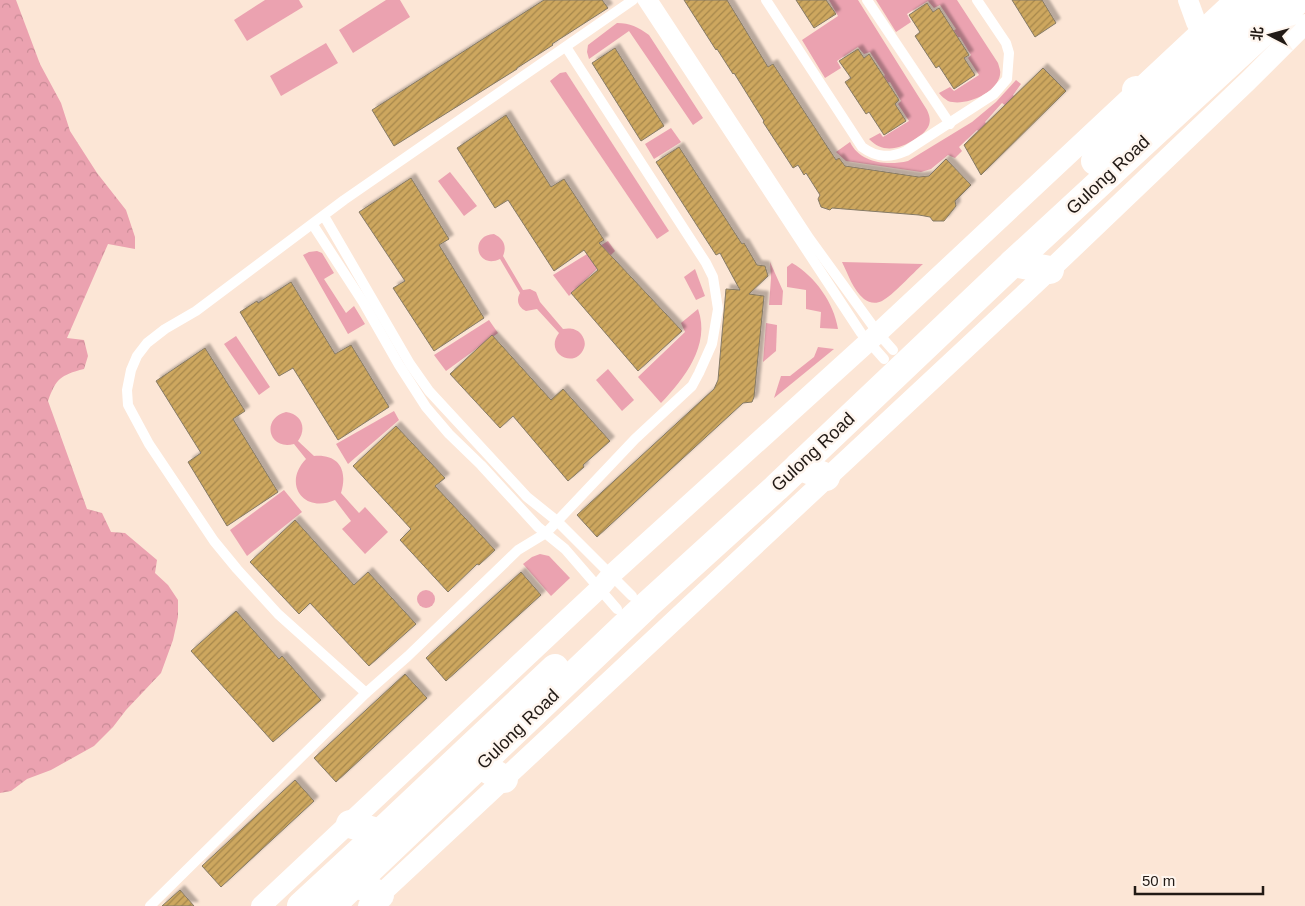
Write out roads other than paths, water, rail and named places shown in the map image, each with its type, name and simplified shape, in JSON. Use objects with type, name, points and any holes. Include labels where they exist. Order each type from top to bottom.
[{"type":"main road","name":"Gulong Road","points":[[300,906],[625,602],[760,479],[880,346],[1052,202],[1164,95],[1206,40],[1264,0]]},
{"type":"main road","name":"Gulong Road","points":[[331,906],[368,895],[480,765],[640,612],[799,466],[1013,263],[1298,0]]},
{"type":"main road","points":[[1136,90],[1164,95]]},
{"type":"main road","points":[[1013,263],[1050,270]]},
{"type":"main road","points":[[799,466],[826,477]]},
{"type":"main road","points":[[480,765],[504,780]]},
{"type":"main road","points":[[350,824],[380,833]]},
{"type":"street","points":[[1188,0],[1206,40]]},
{"type":"street","points":[[262,906],[605,582],[880,346],[1136,90],[1206,40],[1234,0]]},
{"type":"street","points":[[368,895],[504,780],[826,477],[1050,270],[1248,82],[1305,24]]},
{"type":"lane","points":[[366,693],[278,614],[214,541],[149,444],[128,405],[127,390],[131,370],[147,343],[196,311],[344,200],[632,0]]},
{"type":"lane","points":[[642,0],[802,245],[880,346]]},
{"type":"lane","points":[[653,0],[880,346]]},
{"type":"lane","points":[[766,0],[862,147],[870,153],[893,157],[906,152],[994,94],[1007,79],[1009,54],[1006,44],[977,0]]},
{"type":"lane","points":[[867,0],[950,124]]},
{"type":"lane","points":[[150,906],[366,693],[408,656],[518,550],[546,533],[636,439],[692,386],[703,366],[712,344],[718,309],[713,277],[706,263],[566,47]]},
{"type":"lane","points":[[324,216],[419,378],[527,497],[557,521],[605,582],[625,602]]},
{"type":"lane","points":[[313,225],[364,302],[399,365],[426,408],[448,434],[564,549],[579,567],[605,582],[625,602]]}]
